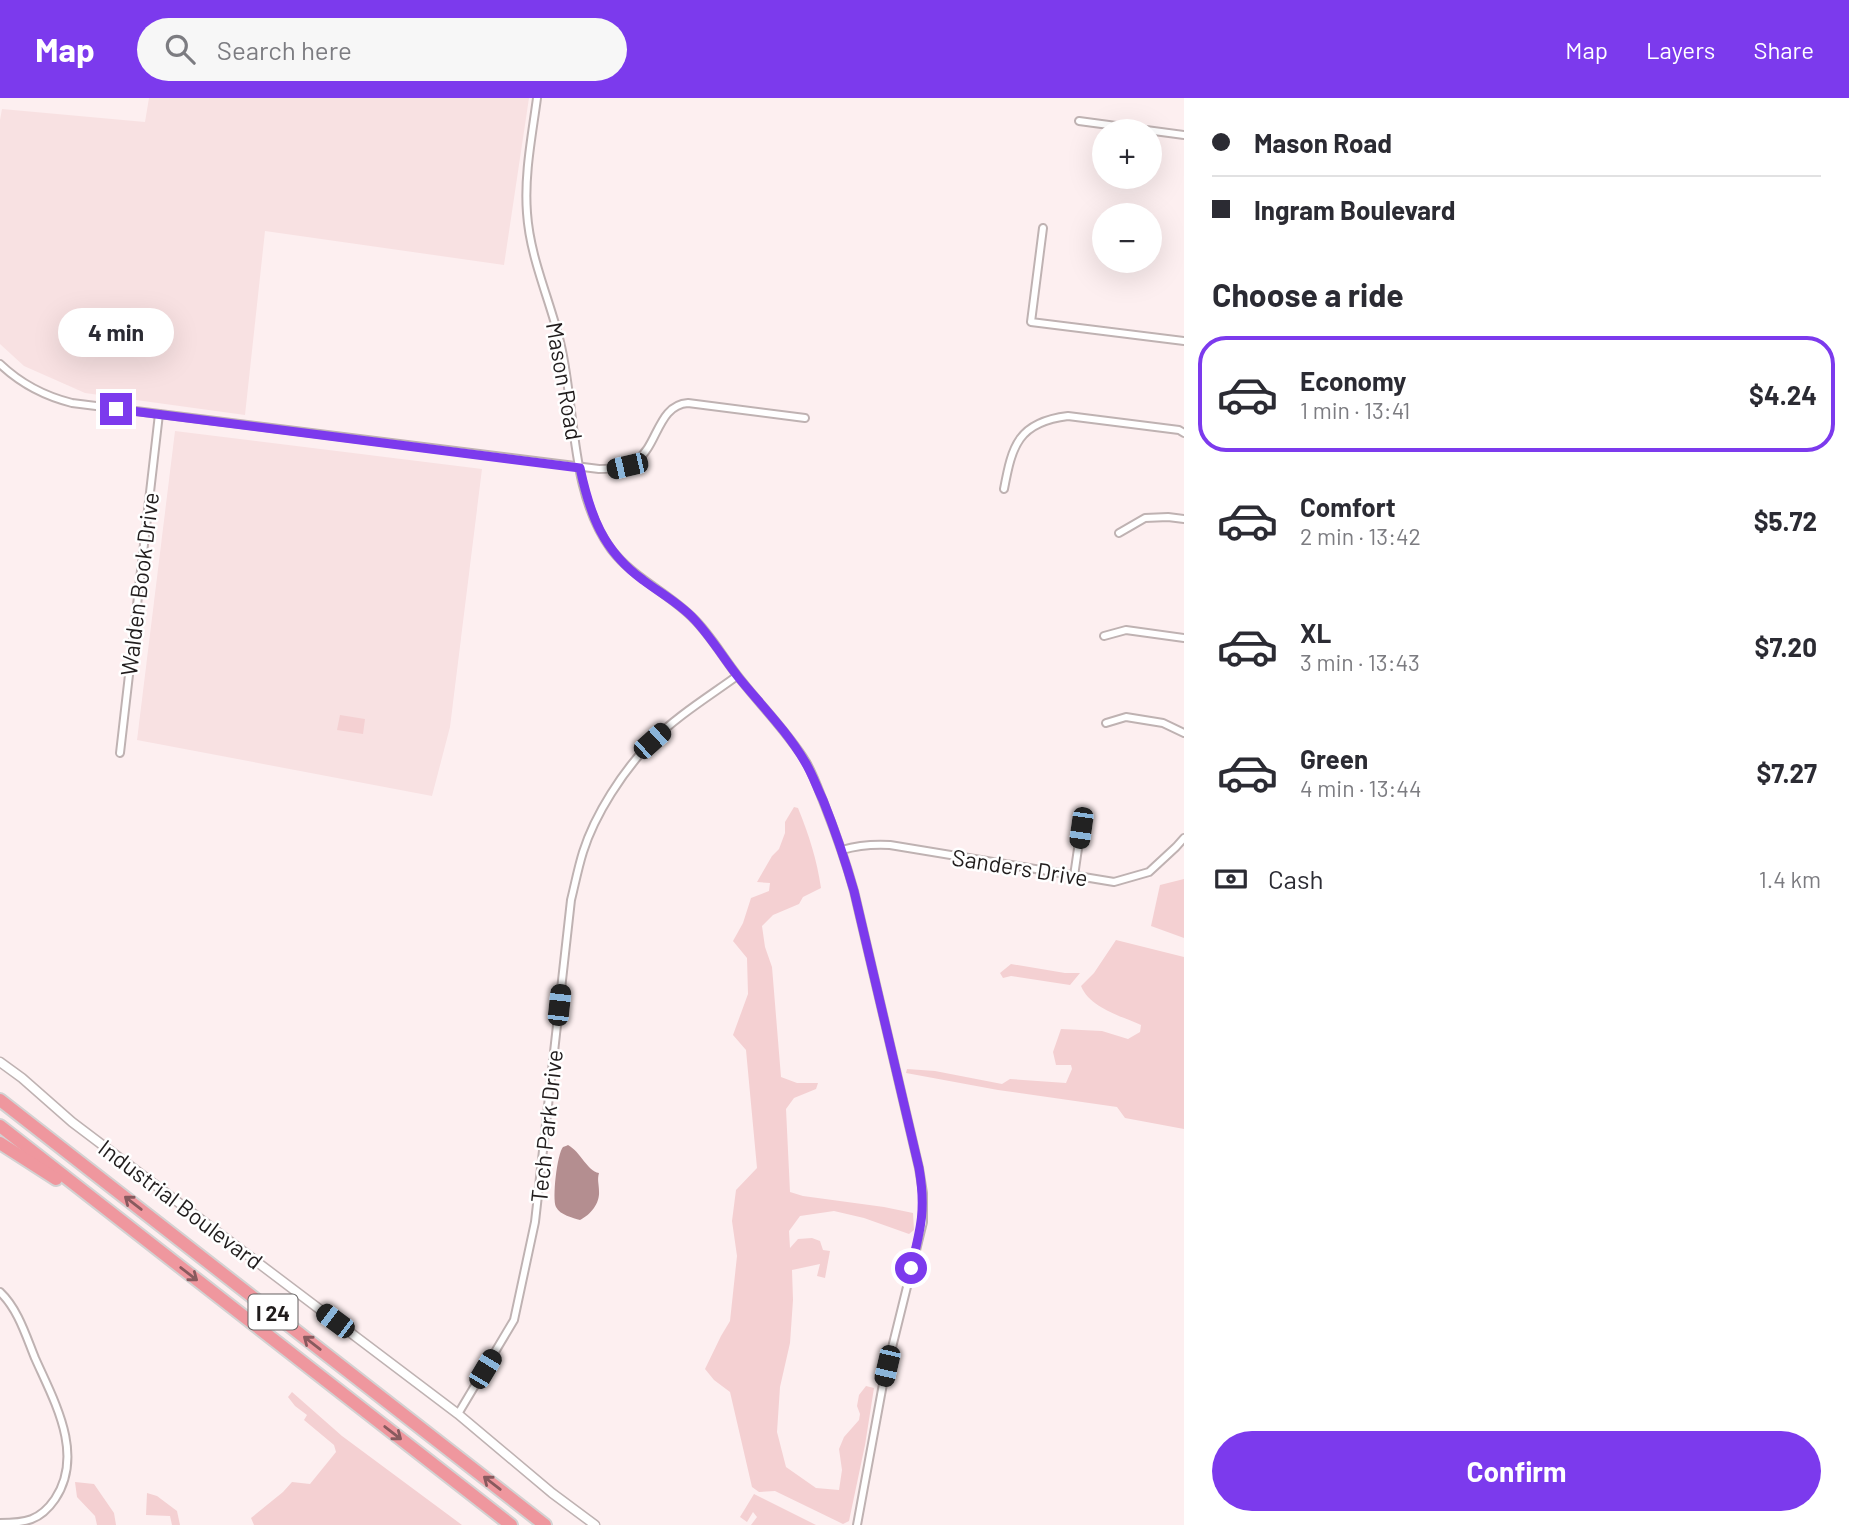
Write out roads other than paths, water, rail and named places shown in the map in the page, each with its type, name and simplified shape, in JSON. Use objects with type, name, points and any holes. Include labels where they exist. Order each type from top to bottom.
[{"type":"highway","name":"I 24","points":[[0,1100],[545,1525]]},
{"type":"highway","name":"I 24","points":[[0,1126],[511,1525]]},
{"type":"highway","points":[[0,1143],[119,1219]]},
{"type":"street","name":"Mason Road","points":[[537,98],[527,180],[527,216],[534,253],[563,354],[580,468],[592,514],[598,529],[622,563],[694,619],[806,763],[842,849],[854,891],[923,1193],[923,1222],[883,1384],[857,1525]]},
{"type":"street","points":[[1079,121],[1184,135]]},
{"type":"street","points":[[1043,228],[1031,322],[1184,341]]},
{"type":"street","points":[[0,364],[37,391],[72,403],[580,468],[613,469],[638,460],[650,446],[666,415],[681,403],[805,418]]},
{"type":"street","name":"Walden Book Drive","points":[[120,753],[159,414]]},
{"type":"street","points":[[1004,489],[1009,459],[1015,446],[1029,429],[1051,418],[1068,416],[1179,430],[1184,433]]},
{"type":"street","points":[[1119,533],[1145,518],[1184,519]]},
{"type":"street","points":[[1104,636],[1126,630],[1184,638]]},
{"type":"street","name":"Tech Park Drive","points":[[458,1414],[514,1320],[518,1303],[535,1222],[567,929],[583,851],[608,799],[637,757],[670,725],[737,676]]},
{"type":"street","points":[[1106,723],[1126,717],[1163,723],[1184,733]]},
{"type":"street","points":[[1074,876],[1081,828]]},
{"type":"street","name":"Sanders Drive","points":[[842,849],[859,845],[890,845],[1114,882],[1149,872],[1184,838]]},
{"type":"street","name":"Industrial Boulevard","points":[[0,1062],[72,1122],[458,1414],[552,1493],[596,1525]]},
{"type":"street","points":[[0,1292],[17,1316],[62,1419],[68,1446],[67,1470],[61,1490],[47,1511],[23,1523],[0,1523]]}]
